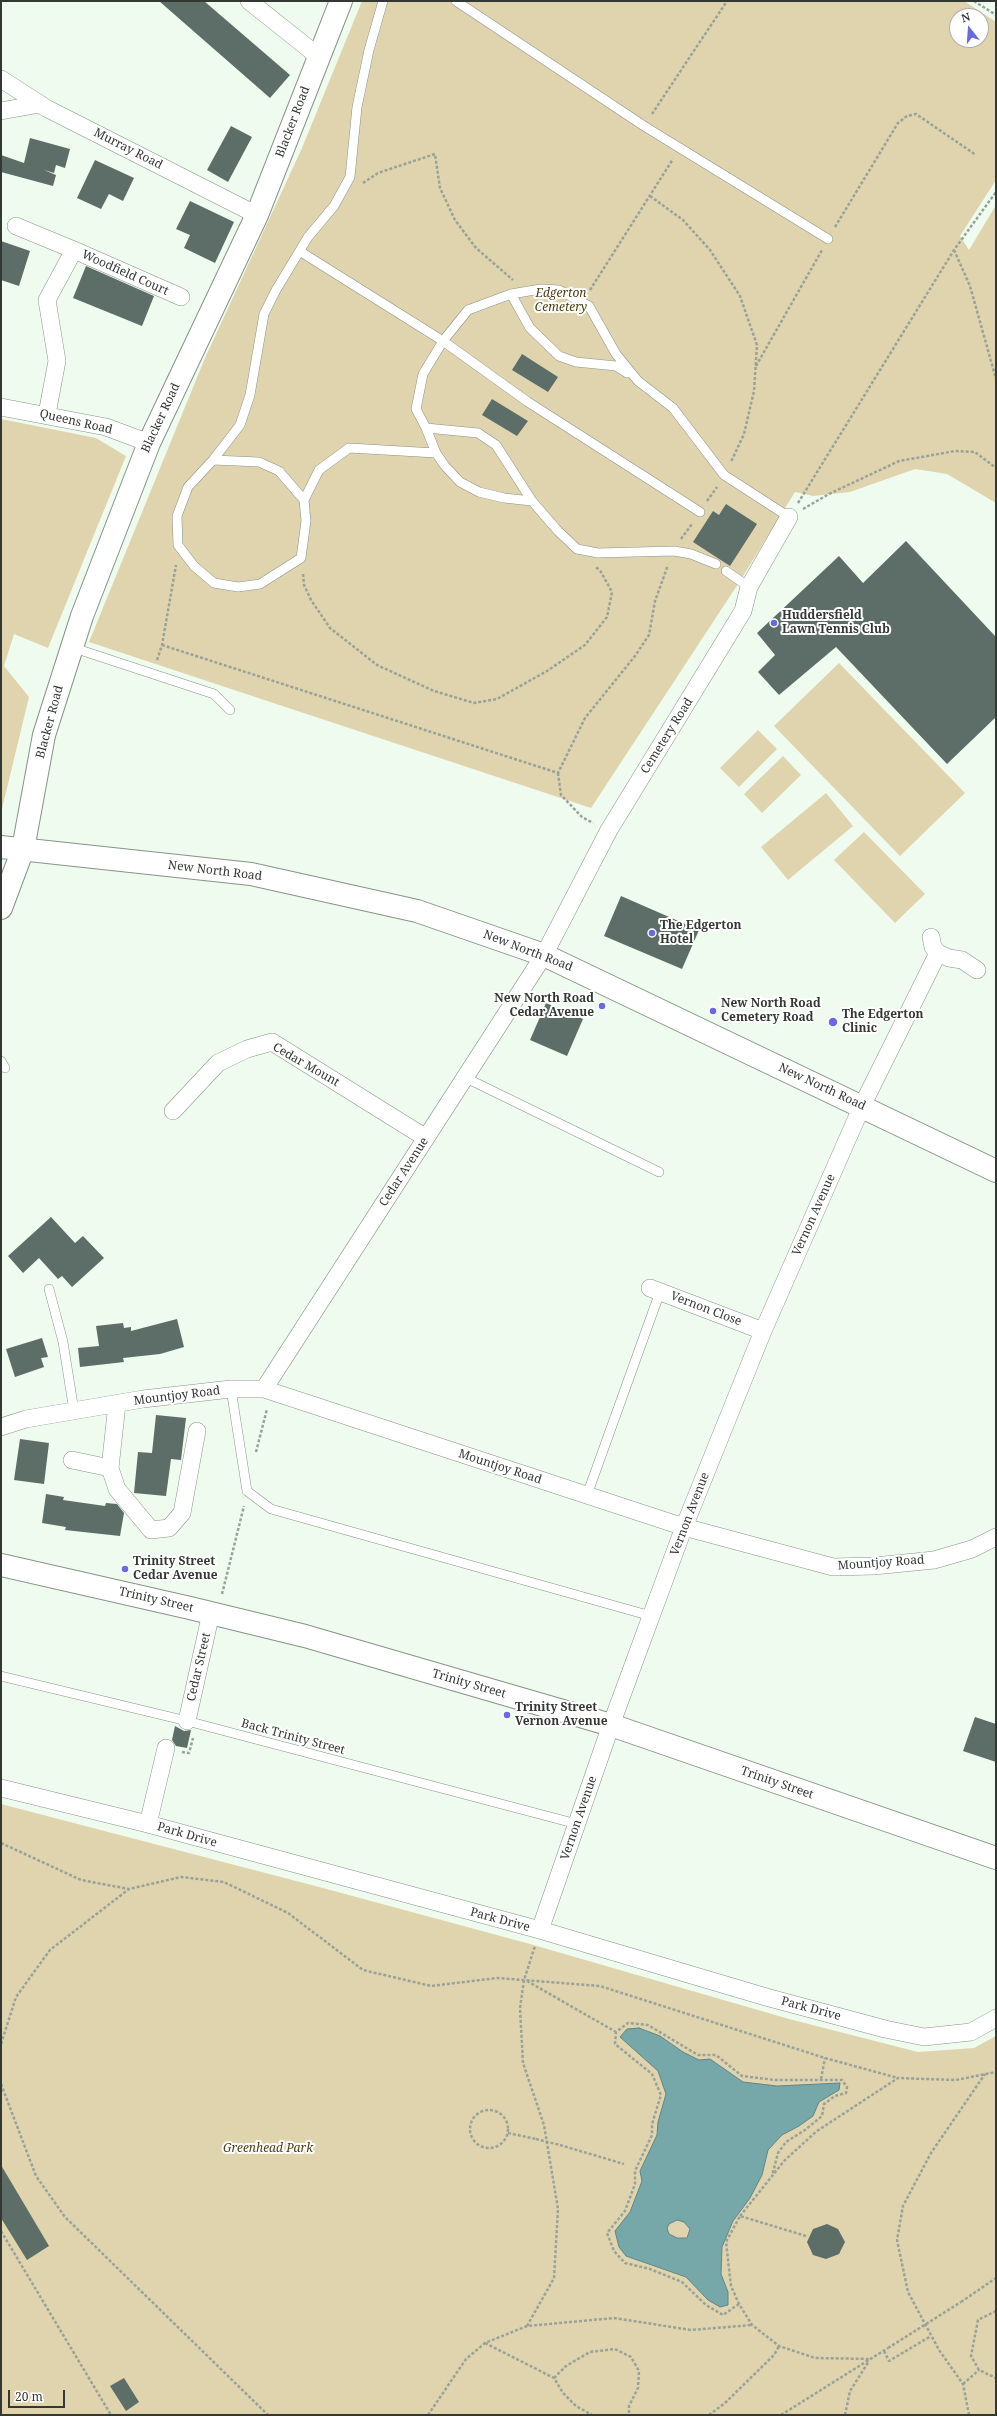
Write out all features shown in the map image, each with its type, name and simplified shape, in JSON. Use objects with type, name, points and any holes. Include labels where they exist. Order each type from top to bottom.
[{"type":"main road","name":"Blacker Road","points":[[1,908],[23,850],[44,735],[71,647],[149,443],[257,215],[318,56],[341,1]]},
{"type":"main road","name":"New North Road","points":[[1,847],[251,874],[417,911],[544,955],[996,1171]]},
{"type":"main road","name":"Trinity Street","points":[[1,1565],[214,1613],[305,1636],[611,1724],[996,1858]]},
{"type":"street","points":[[249,1],[318,56]]},
{"type":"street","name":"Murray Road","points":[[1,79],[40,104],[257,215]]},
{"type":"street","points":[[1,111],[40,104]]},
{"type":"street","points":[[16,226],[74,250]]},
{"type":"street","name":"Woodfield Court","points":[[47,414],[57,360],[47,300],[74,250],[181,297]]},
{"type":"street","name":"Queens Road","points":[[1,407],[47,414],[106,427],[149,443]]},
{"type":"street","name":"Cemetery Road","points":[[544,955],[609,830],[743,611],[749,587],[789,517]]},
{"type":"street","points":[[931,937],[933,947],[938,953],[949,958],[962,960],[976,970]]},
{"type":"street","name":"Vernon Avenue","points":[[540,1930],[611,1724],[684,1527],[763,1331],[862,1106],[938,953]]},
{"type":"street","name":"Cedar Avenue","points":[[268,1390],[426,1138],[544,955]]},
{"type":"street","name":"Cedar Mount","points":[[173,1111],[218,1063],[247,1049],[272,1042],[426,1138]]},
{"type":"street","name":"Vernon Close","points":[[655,1290],[763,1331]]},
{"type":"street","name":"Mountjoy Road","points":[[1,1428],[26,1420],[117,1404],[231,1389],[268,1390],[684,1527],[833,1567],[874,1566],[934,1560],[972,1549],[996,1537]]},
{"type":"street","points":[[117,1404],[110,1468],[117,1489],[151,1530],[169,1528],[182,1513],[197,1432]]},
{"type":"street","points":[[72,1460],[110,1468]]},
{"type":"street","name":"Cedar Street","points":[[187,1721],[214,1613]]},
{"type":"street","points":[[148,1824],[166,1748]]},
{"type":"street","name":"Park Drive","points":[[1,1788],[148,1824],[540,1930],[766,1997],[924,2037],[971,2032],[996,2018]]},
{"type":"lane","points":[[383,1],[369,50],[357,107],[350,177],[338,200],[308,237],[301,252],[276,290],[264,314],[250,396],[240,425],[213,460],[188,487],[177,516],[178,545],[194,566],[214,583],[238,587],[260,584],[301,558],[306,521],[304,500],[319,470],[350,448],[436,453]]},
{"type":"lane","points":[[456,1],[644,126],[828,239]]},
{"type":"lane","points":[[301,252],[443,341],[528,402],[700,512]]},
{"type":"lane","points":[[532,501],[504,498],[479,492],[460,482],[444,466],[436,453],[426,428],[416,409],[423,374],[443,341],[468,310],[511,294],[527,291],[559,290],[589,306],[616,354],[638,381]]},
{"type":"lane","points":[[511,294],[530,328],[559,356],[576,362],[616,366],[638,381],[673,408],[724,475],[789,517]]},
{"type":"lane","points":[[426,428],[478,433],[496,445],[532,501],[558,531],[577,549],[598,553],[674,550],[691,554],[716,564]]},
{"type":"lane","points":[[213,460],[259,462],[279,470],[304,500]]},
{"type":"lane","points":[[726,572],[749,587]]},
{"type":"lane","points":[[71,647],[214,694],[230,710]]},
{"type":"lane","points":[[466,1078],[659,1172]]},
{"type":"lane","points":[[49,1289],[63,1342],[74,1411]]},
{"type":"lane","points":[[587,1496],[655,1290]]},
{"type":"lane","points":[[231,1389],[247,1491],[271,1509],[651,1616]]},
{"type":"lane","name":"Back Trinity Street","points":[[1,1676],[187,1721],[577,1824]]},
{"type":"path","points":[[644,126],[727,1]]},
{"type":"path","points":[[974,1],[996,15]]},
{"type":"path","points":[[756,367],[828,239],[898,123],[908,116],[916,114],[976,155]]},
{"type":"path","points":[[583,303],[680,148]]},
{"type":"path","points":[[338,200],[378,173],[434,154],[440,188],[455,220],[476,248],[527,291]]},
{"type":"path","points":[[789,517],[954,250],[996,192]]},
{"type":"path","points":[[650,196],[683,220],[710,250],[740,296],[757,345],[754,391],[744,434],[724,475]]},
{"type":"path","points":[[954,250],[970,286],[996,379]]},
{"type":"path","points":[[789,517],[829,494],[899,461],[955,451],[975,452],[996,468]]},
{"type":"path","points":[[178,545],[175,575],[162,645],[558,773]]},
{"type":"path","points":[[301,558],[304,585],[311,600],[330,628],[377,665],[434,691],[474,703],[497,699],[547,671],[586,645],[607,617],[612,592],[601,572],[577,549]]},
{"type":"path","points":[[609,830],[582,817],[561,795],[558,773],[585,718],[635,656],[649,634],[655,601],[674,550]]},
{"type":"path","points":[[254,1460],[268,1390]]},
{"type":"path","points":[[214,1613],[247,1491]]},
{"type":"path","points":[[1,1843],[81,1880],[129,1889]]},
{"type":"path","points":[[1,2044],[16,1997],[50,1950],[129,1889],[181,1876],[224,1882],[288,1913],[363,1970],[431,1986],[497,1978],[600,1986],[825,2058],[898,2078],[956,2080],[996,2072]]},
{"type":"path","points":[[527,2326],[554,2278],[558,2209],[544,2125],[523,2063],[520,2008],[524,1980],[540,1930]]},
{"type":"path","points":[[524,1980],[616,2032]]},
{"type":"path","points":[[739,2304],[723,2315],[706,2305],[682,2282],[650,2269],[625,2263],[614,2250],[607,2232],[625,2211],[635,2184],[635,2171],[652,2135],[652,2124],[661,2095],[652,2074],[615,2044],[616,2032],[628,2023],[648,2025],[698,2055],[716,2055],[742,2076],[775,2080],[842,2080],[847,2087],[846,2093],[835,2096],[824,2104],[822,2116],[805,2130],[786,2142],[778,2152],[772,2176]]},
{"type":"path","points":[[821,2079],[825,2058]]},
{"type":"path","points":[[969,2415],[963,2384],[931,2336],[908,2292],[897,2240],[903,2206],[931,2153],[986,2074]]},
{"type":"path","points":[[871,2359],[815,2358],[779,2346],[752,2325],[739,2304],[731,2286],[726,2242],[740,2216],[786,2160],[817,2131],[898,2078]]},
{"type":"path","points":[[1,2084],[36,2176],[65,2217],[268,2415]]},
{"type":"path","points":[[486,2110],[492,2110],[498,2112],[506,2121],[508,2133],[501,2144],[489,2148],[477,2144],[472,2139],[470,2126],[476,2115],[486,2110]]},
{"type":"path","points":[[508,2133],[536,2139],[624,2164]]},
{"type":"path","points":[[740,2216],[806,2236]]},
{"type":"path","points":[[1,2231],[111,2415]]},
{"type":"path","points":[[781,2415],[961,2302],[996,2278]]},
{"type":"path","points":[[996,2311],[978,2320],[972,2356],[979,2370],[996,2378]]},
{"type":"path","points":[[428,2415],[466,2359],[485,2343],[527,2326],[614,2318],[691,2330],[752,2325]]},
{"type":"path","points":[[884,2351],[889,2360],[931,2336]]},
{"type":"path","points":[[485,2343],[554,2378],[563,2393],[576,2406],[592,2415]]},
{"type":"path","points":[[709,2415],[726,2403],[774,2355],[779,2346]]},
{"type":"path","points":[[554,2378],[566,2366],[590,2352],[615,2349],[631,2357],[639,2371],[638,2388],[629,2406],[629,2415]]},
{"type":"path","points":[[845,2415],[850,2391],[871,2359]]},
{"type":"path","points":[[963,2384],[979,2370]]},
{"type":"green space","name":"Edgerton Cemetery","points":[[362,1],[964,1],[975,8],[949,8],[949,48],[989,48],[989,17],[996,22],[996,180],[960,236],[969,250],[996,205],[996,503],[947,474],[915,469],[850,492],[813,496],[795,492],[740,581],[591,808],[89,642],[205,358],[302,148]]},
{"type":"green space","points":[[1,419],[96,438],[126,456],[48,648],[14,634],[4,666],[29,697],[1,813]]},
{"type":"green space","points":[[839,663],[965,793],[900,856],[774,726]]},
{"type":"green space","points":[[758,730],[777,749],[739,787],[720,768]]},
{"type":"green space","points":[[783,756],[801,775],[762,813],[744,794]]},
{"type":"green space","points":[[826,793],[853,826],[788,880],[761,847]]},
{"type":"green space","points":[[864,832],[925,894],[895,923],[834,860]]},
{"type":"green space","name":"Greenhead Park","points":[[1,1804],[323,1888],[530,1944],[789,2019],[918,2052],[974,2048],[996,2036],[996,2415],[1,2415]]},
{"type":"water","points":[[639,2028],[660,2036],[683,2052],[699,2060],[710,2059],[743,2082],[777,2086],[840,2083],[839,2090],[819,2102],[813,2116],[799,2126],[782,2135],[768,2150],[762,2175],[750,2198],[733,2221],[722,2247],[721,2274],[728,2292],[728,2305],[720,2307],[708,2300],[686,2277],[626,2256],[619,2247],[615,2231],[630,2212],[642,2181],[640,2171],[657,2135],[658,2122],[666,2094],[658,2071],[620,2037],[627,2029]],"holes":[[[677,2220],[684,2222],[690,2229],[687,2238],[677,2238],[669,2234],[667,2228],[669,2224]]]},
{"type":"building","points":[[159,1],[204,1],[290,75],[270,98]]},
{"type":"building","points":[[231,126],[252,137],[228,182],[207,170]]},
{"type":"building","points":[[30,138],[70,149],[65,168],[56,165],[54,173],[44,170],[56,175],[53,186],[1,172],[1,155],[24,163]]},
{"type":"building","points":[[95,160],[134,178],[123,201],[109,194],[101,209],[77,198]]},
{"type":"building","points":[[190,201],[234,222],[215,263],[184,248],[190,235],[176,229]]},
{"type":"building","points":[[1,241],[30,251],[19,286],[1,280]]},
{"type":"building","points":[[86,266],[154,296],[142,326],[73,298]]},
{"type":"building","points":[[522,354],[558,377],[548,392],[512,370]]},
{"type":"building","points":[[492,399],[528,421],[517,436],[482,415]]},
{"type":"building","points":[[726,504],[757,524],[730,566],[693,542],[713,511],[719,515]]},
{"type":"building","points":[[906,541],[996,637],[996,717],[947,764],[836,647],[779,695],[758,672],[775,655],[757,633],[839,556],[863,583]]},
{"type":"building","name":"The Edgerton Hotel","points":[[621,896],[699,930],[682,969],[604,936]]},
{"type":"building","points":[[546,1003],[583,1019],[567,1056],[530,1040]]},
{"type":"building","points":[[51,1217],[75,1243],[83,1236],[104,1258],[72,1287],[62,1276],[58,1279],[39,1258],[23,1273],[8,1256]]},
{"type":"building","points":[[177,1319],[184,1347],[160,1354],[123,1358],[124,1362],[80,1367],[78,1348],[99,1346],[96,1326],[123,1323],[124,1328],[131,1327],[131,1331]]},
{"type":"building","points":[[42,1338],[48,1357],[41,1358],[44,1367],[15,1377],[6,1349]]},
{"type":"building","points":[[156,1415],[186,1418],[181,1460],[171,1459],[166,1496],[134,1493],[138,1452],[152,1453]]},
{"type":"building","points":[[20,1439],[49,1443],[44,1484],[14,1480]]},
{"type":"building","points":[[46,1494],[64,1497],[63,1500],[105,1506],[106,1503],[117,1504],[124,1513],[120,1536],[65,1530],[66,1527],[42,1523]]},
{"type":"building","points":[[975,1717],[996,1724],[996,1762],[963,1751]]},
{"type":"building","points":[[175,1726],[184,1731],[191,1730],[187,1748],[176,1746],[172,1740]]},
{"type":"building","points":[[1,2165],[49,2246],[27,2260],[1,2218]]},
{"type":"building","points":[[827,2224],[838,2229],[845,2242],[839,2254],[826,2259],[813,2255],[807,2242],[813,2229]]},
{"type":"building","points":[[124,2378],[139,2402],[126,2411],[110,2386]]},
{"type":"place","name":"Huddersfield Lawn Tennis Club","points":[[774,623]]},
{"type":"place","name":"The Edgerton Hotel","points":[[652,933]]},
{"type":"place","name":"New North Road Cedar Avenue","points":[[602,1006]]},
{"type":"place","name":"New North Road Cemetery Road","points":[[713,1011]]},
{"type":"place","name":"The Edgerton Clinic","points":[[833,1022]]},
{"type":"place","name":"Trinity Street Cedar Avenue","points":[[125,1569]]},
{"type":"place","name":"Trinity Street Vernon Avenue","points":[[507,1715]]}]
